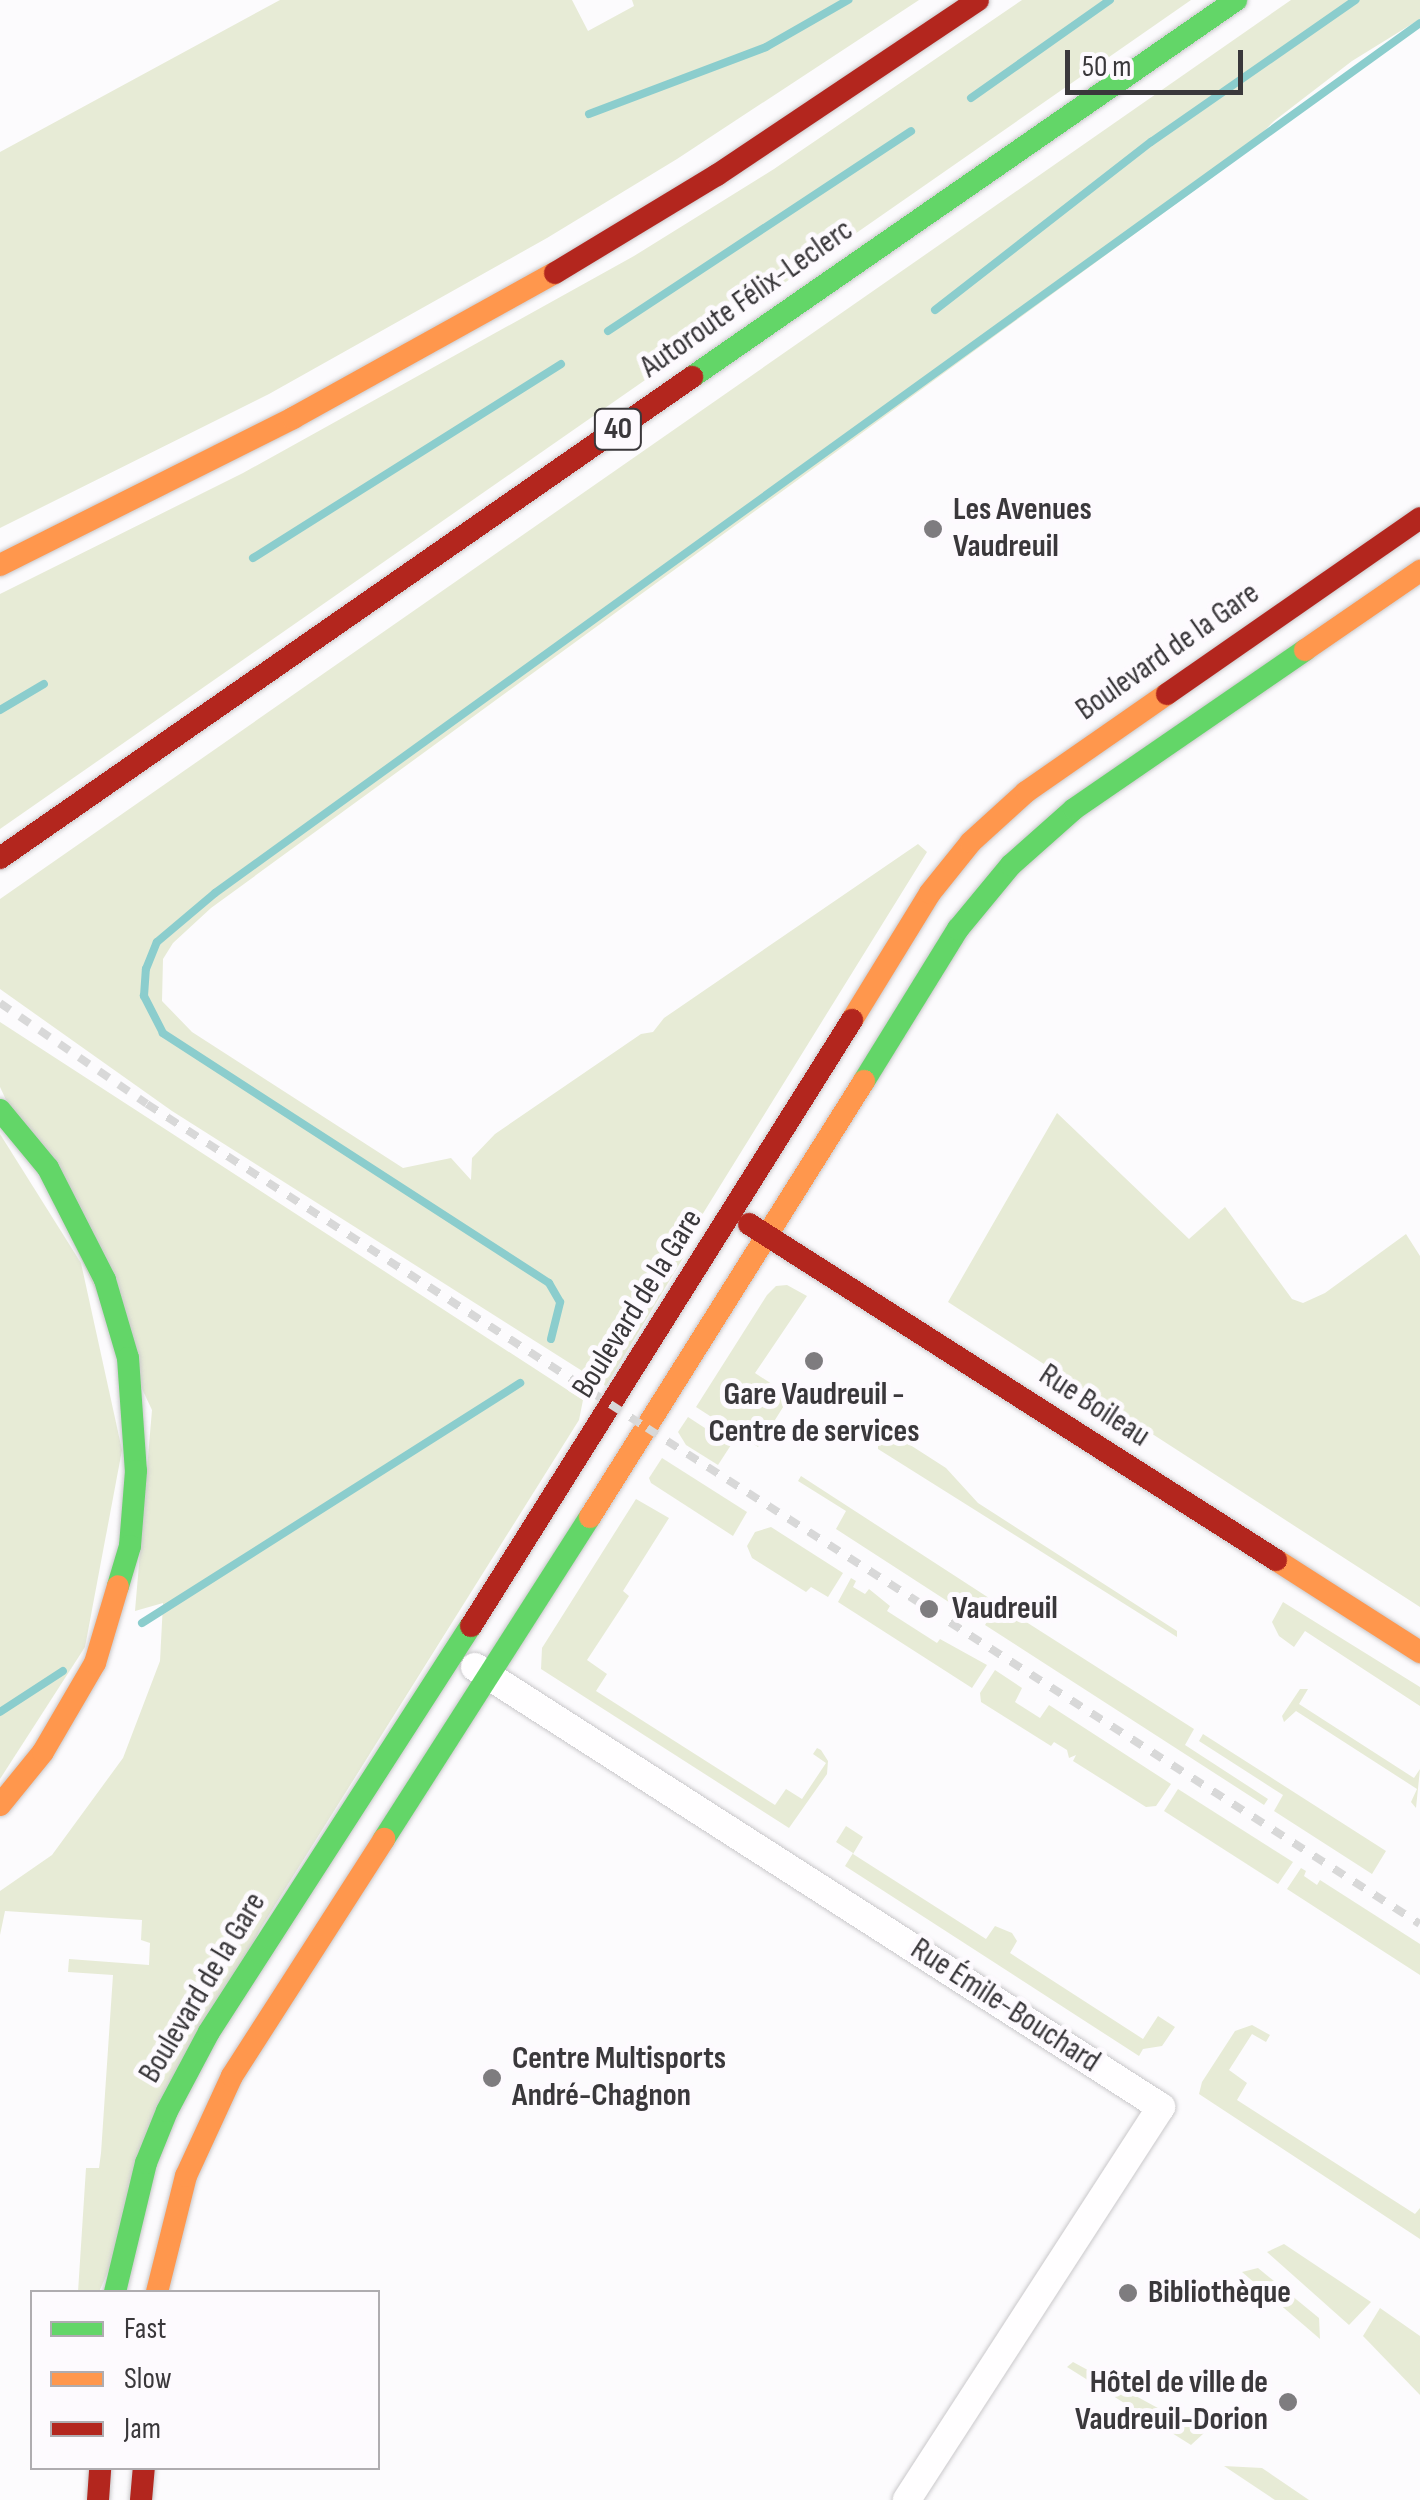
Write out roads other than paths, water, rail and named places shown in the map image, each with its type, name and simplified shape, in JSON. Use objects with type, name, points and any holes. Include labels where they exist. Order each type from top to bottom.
[{"type":"main road","points":[[0,565],[293,418],[558,271],[717,175],[978,0]]},
{"type":"main road","name":"Autoroute Félix-Leclerc","points":[[0,858],[1236,0]]},
{"type":"main road","name":"Boulevard de la Gare","points":[[114,2290],[146,2163],[193,2059],[733,1214],[920,907],[988,825],[1061,766],[1420,518]]},
{"type":"main road","points":[[157,2290],[186,2176],[218,2100],[770,1236],[942,952],[1012,865],[1107,784],[1420,572]]},
{"type":"main road","points":[[0,1110],[48,1168],[90,1242],[105,1280],[128,1358],[136,1470],[130,1546],[95,1663],[43,1752],[0,1805]]},
{"type":"main road","name":"Rue Boileau","points":[[733,1214],[1420,1652]]},
{"type":"main road","points":[[98,2500],[100,2470]]},
{"type":"main road","points":[[142,2500],[144,2470]]},
{"type":"street","name":"Rue Émile-Bouchard","points":[[453,1653],[1162,2107],[907,2500]]},
{"type":"waterway","points":[[589,114],[766,47],[848,0]]},
{"type":"waterway","points":[[971,98],[1110,0]]},
{"type":"waterway","points":[[935,310],[1151,142],[1355,0]]},
{"type":"waterway","points":[[551,1339],[560,1302],[549,1283],[163,1033],[144,996],[146,969],[157,942],[215,893],[1420,23]]},
{"type":"waterway","points":[[608,331],[911,131]]},
{"type":"waterway","points":[[253,558],[561,364]]},
{"type":"waterway","points":[[0,710],[44,684]]},
{"type":"waterway","points":[[142,1623],[520,1383]]},
{"type":"waterway","points":[[0,1712],[63,1671]]},
{"type":"railway","points":[[0,1003],[147,1104],[1420,1924]]},
{"type":"place","name":"Les Avenues Vaudreuil","points":[[933,529]]},
{"type":"place","name":"Gare Vaudreuil - Centre de services","points":[[814,1361]]},
{"type":"place","name":"Vaudreuil","points":[[929,1609]]},
{"type":"place","name":"Centre Multisports André-Chagnon","points":[[492,2078]]},
{"type":"place","name":"Bibliothèque","points":[[1128,2293]]},
{"type":"place","name":"Hôtel de ville de Vaudreuil-Dorion","points":[[1288,2402]]}]
